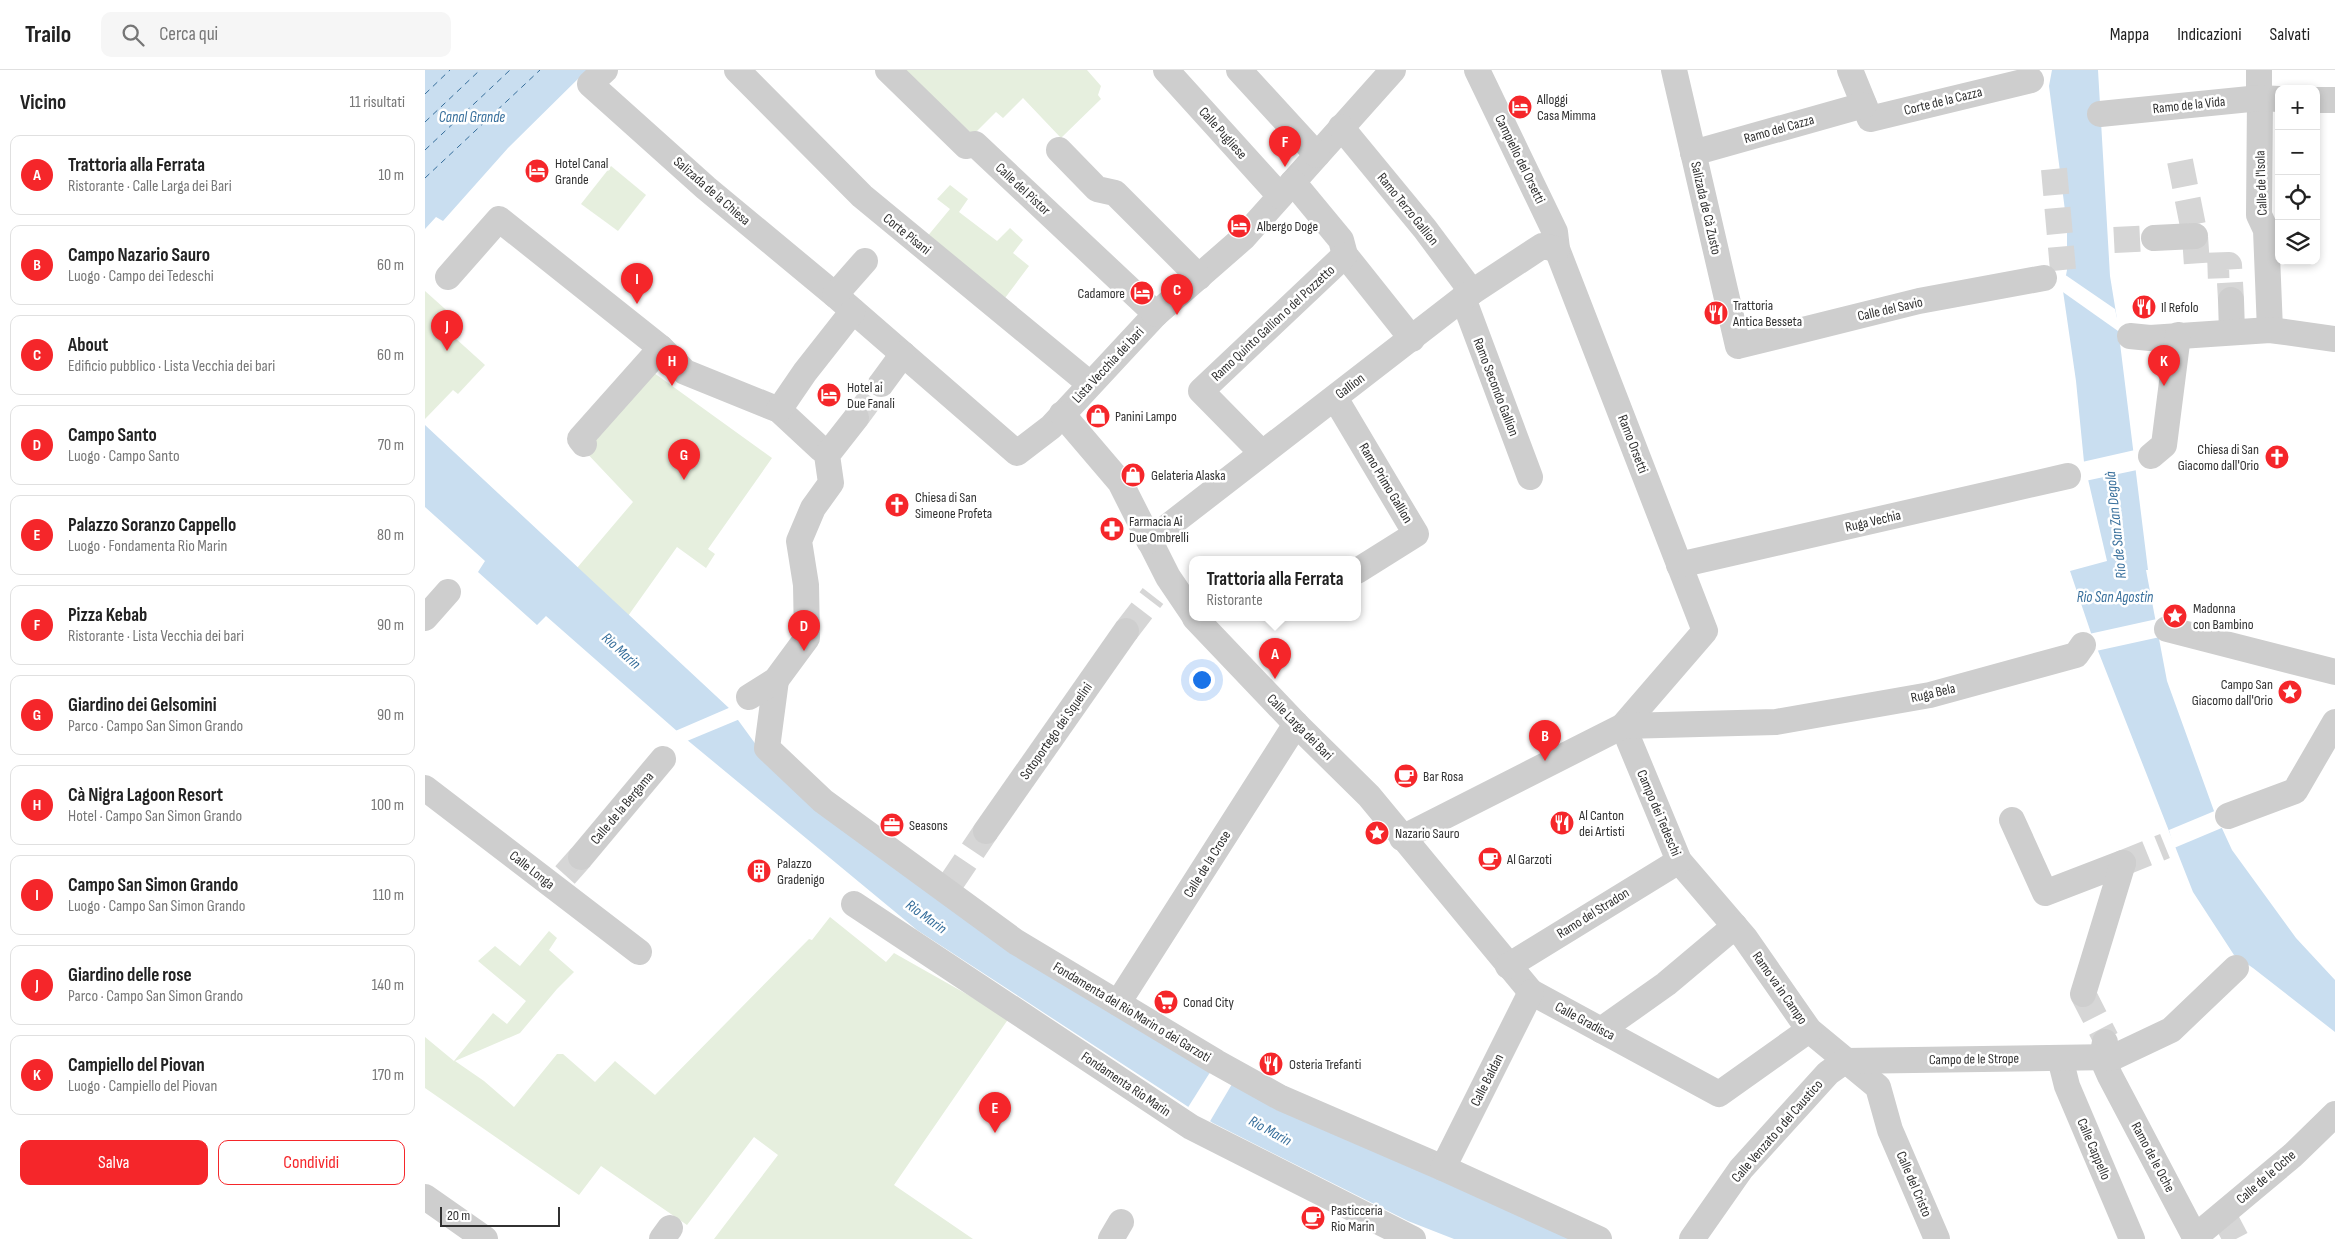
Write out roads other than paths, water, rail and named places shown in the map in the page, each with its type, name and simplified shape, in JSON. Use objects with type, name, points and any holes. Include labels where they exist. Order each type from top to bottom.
[{"type":"street","name":"Corte Pisani","points":[[737,70],[862,196],[1090,384]]},
{"type":"street","name":"Calle del Pistor","points":[[888,70],[966,146],[975,144],[1156,314]]},
{"type":"street","name":"Calle Pugliese","points":[[1166,70],[1341,240],[1345,255],[1412,339]]},
{"type":"street","points":[[1239,70],[1317,155]]},
{"type":"street","name":"Campiello del Orsetti","points":[[1477,70],[1555,232],[1557,249]]},
{"type":"street","name":"Salizada de Cà Zusto","points":[[1674,70],[1738,346]]},
{"type":"street","points":[[1850,70],[1864,105]]},
{"type":"street","name":"Lista Vecchia dei bari","points":[[1017,453],[1051,427],[1156,314],[1243,238],[1317,155],[1386,73]]},
{"type":"street","name":"Salizada de la Chiesa","points":[[598,77],[706,188],[844,303],[1017,453]]},
{"type":"street","name":"Corte de la Cazza","points":[[1864,105],[1870,119],[2031,80]]},
{"type":"street","name":"Ramo de la Vida","points":[[2100,114],[2264,89]]},
{"type":"street","name":"Calle de l'Isola","points":[[2264,89],[2259,215],[2266,230],[2270,330]]},
{"type":"street","points":[[2320,100],[2335,100]]},
{"type":"street","name":"Ramo del Cazza","points":[[1693,153],[1864,105]]},
{"type":"street","name":"Ramo Terzo Gallion","points":[[1341,127],[1425,229],[1468,295]]},
{"type":"street","points":[[1059,150],[1097,189],[1115,193],[1199,278]]},
{"type":"street","points":[[448,277],[499,219],[661,348],[678,379],[779,410],[807,445]]},
{"type":"street","points":[[2155,238],[2195,236]]},
{"type":"street","name":"Gallion","points":[[1149,541],[1468,295],[1542,246],[1557,249]]},
{"type":"street","name":"Ramo Orsetti","points":[[1557,249],[1705,632],[1623,726]]},
{"type":"street","name":"Ramo Quinto Gallion o del Pozzetto","points":[[1263,453],[1201,391],[1345,255]]},
{"type":"street","points":[[779,410],[805,372],[865,261]]},
{"type":"street","name":"Calle del Savio","points":[[1738,346],[1919,301],[2044,278]]},
{"type":"street","name":"Ramo Secondo Gallion","points":[[1468,295],[1530,477]]},
{"type":"street","points":[[2231,300],[2232,332]]},
{"type":"street","points":[[2130,336],[2150,338],[2270,330],[2335,339]]},
{"type":"street","points":[[2151,456],[2164,445],[2178,335]]},
{"type":"street","points":[[582,442],[661,348]]},
{"type":"street","points":[[881,384],[903,354]]},
{"type":"street","name":"Ramo Primo Gallion","points":[[1335,398],[1416,534],[1361,568]]},
{"type":"street","points":[[1062,414],[1120,482],[1149,541],[1162,584],[1189,610]]},
{"type":"street","points":[[749,697],[776,680],[807,638],[806,585],[799,541],[813,508],[831,483],[827,455],[856,418]]},
{"type":"street","name":"Ruga Vechia","points":[[1679,565],[2068,476]]},
{"type":"street","points":[[425,618],[448,592]]},
{"type":"street","name":"Calle Larga dei Bari","points":[[1198,621],[1296,724],[1369,796],[1402,838]]},
{"type":"street","points":[[2167,629],[2335,672]]},
{"type":"street","name":"Sotoportego dei Squelini","points":[[986,831],[1126,631]]},
{"type":"street","name":"Ruga Bela","points":[[1623,726],[1776,722],[1930,695],[2076,655],[2083,645]]},
{"type":"street","name":"Fondamenta del Rio Marin o dei Garzoti","points":[[776,680],[767,748],[823,801],[948,887],[1016,942],[1221,1066],[1281,1098],[1443,1168],[1599,1239]]},
{"type":"street","points":[[2228,816],[2295,791],[2335,722]]},
{"type":"street","name":"Calle de la Crose","points":[[1118,1003],[1296,724]]},
{"type":"street","points":[[1402,838],[1623,726]]},
{"type":"street","name":"Campo dei Tedeschi","points":[[1623,726],[1679,861],[1740,932]]},
{"type":"street","name":"Calle de la Bergama","points":[[566,873],[663,759]]},
{"type":"street","name":"Calle Longa","points":[[425,788],[566,873],[639,952]]},
{"type":"street","points":[[2012,820],[2045,893],[2123,863],[2083,994]]},
{"type":"street","name":"Calle Gradisca","points":[[1402,838],[1531,992],[1719,1094],[1813,1033]]},
{"type":"street","name":"Ramo del Stradon","points":[[1508,966],[1679,861]]},
{"type":"street","name":"Fondamenta Rio Marin","points":[[854,904],[1189,1129],[1413,1239]]},
{"type":"street","points":[[1601,1030],[1740,932]]},
{"type":"street","name":"Ramo va in Campo","points":[[1740,932],[1813,1033]]},
{"type":"street","points":[[2108,1057],[2171,1030],[2236,968]]},
{"type":"street","name":"Calle Baldan","points":[[1443,1168],[1531,992]]},
{"type":"street","points":[[1813,1033],[1837,1067]]},
{"type":"street","name":"Campo de le Strope","points":[[1837,1067],[2108,1057]]},
{"type":"street","name":"Ramo de le Oche","points":[[2108,1057],[2195,1237]]},
{"type":"street","name":"Calle Cappello","points":[[2060,1058],[2067,1086],[2132,1239]]},
{"type":"street","name":"Calle del Cristo","points":[[1837,1067],[1878,1087],[1890,1130],[1937,1239]]},
{"type":"street","name":"Calle Venzato o del Caustico","points":[[1692,1239],[1741,1169],[1837,1067]]},
{"type":"street","name":"Calle de le Oche","points":[[2195,1237],[2224,1217],[2335,1114]]},
{"type":"street","points":[[425,1197],[485,1239]]},
{"type":"water","name":"Canal Grande","points":[[425,70],[587,70],[508,148],[443,221],[436,217],[425,229]]},
{"type":"water","name":"Rio San Agostin","points":[[2052,70],[2098,70],[2110,276],[2148,570],[2146,570],[2167,681],[2214,811],[2232,850],[2296,938],[2335,980],[2335,1032],[2234,955],[2193,892],[2091,633],[2070,571],[2107,561],[2084,462],[2076,381],[2063,291],[2067,270],[2067,226],[2049,86]]},
{"type":"water","name":"Rio Marin","points":[[425,425],[730,709],[762,753],[1010,945],[1584,1239],[1454,1239],[1408,1221],[1213,1123],[917,930],[686,739],[546,616],[537,625],[478,572],[485,561],[425,507]]},
{"type":"tunnel","points":[[2180,161],[2195,236],[2197,266],[2229,265],[2231,300]]},
{"type":"tunnel","points":[[2054,169],[2063,270]]},
{"type":"tunnel","points":[[2114,240],[2154,238]]},
{"type":"tunnel","points":[[856,418],[881,384]]},
{"type":"tunnel","points":[[1126,631],[1153,596]]},
{"type":"tunnel","points":[[951,883],[986,831]]},
{"type":"tunnel","points":[[2123,863],[2165,846]]},
{"type":"tunnel","points":[[565,875],[581,857]]},
{"type":"tunnel","points":[[2083,994],[2106,1039]]},
{"type":"tunnel","points":[[2226,1220],[2236,1239]]},
{"type":"place","name":"Alloggi Casa Mimma","points":[[1520,107]]},
{"type":"place","name":"Pizza Kebab","points":[[1285,167]]},
{"type":"place","name":"Hotel Canal Grande","points":[[537,171]]},
{"type":"place","name":"Albergo Doge","points":[[1239,226]]},
{"type":"place","name":"Cadamore","points":[[1142,293]]},
{"type":"place","name":"Campo San Simon Grando","points":[[637,304]]},
{"type":"place","name":"Il Refolo","points":[[2144,307]]},
{"type":"place","name":"Trattoria Antica Besseta","points":[[1716,313]]},
{"type":"place","name":"About","points":[[1177,315]]},
{"type":"place","name":"Giardino delle rose","points":[[447,351]]},
{"type":"place","name":"Cà Nigra Lagoon Resort","points":[[672,386]]},
{"type":"place","name":"Campiello del Piovan","points":[[2164,386]]},
{"type":"place","name":"Hotel ai Due Fanali","points":[[829,395]]},
{"type":"place","name":"Panini Lampo","points":[[1098,416]]},
{"type":"place","name":"Chiesa di San Giacomo dall'Orio","points":[[2277,457]]},
{"type":"place","name":"Gelateria Alaska","points":[[1133,475]]},
{"type":"place","name":"Giardino dei Gelsomini","points":[[684,480]]},
{"type":"place","name":"Chiesa di San Simeone Profeta","points":[[897,505]]},
{"type":"place","name":"Farmacia Ai Due Ombrelli","points":[[1112,529]]},
{"type":"place","name":"Madonna con Bambino","points":[[2175,616]]},
{"type":"place","name":"Campo Santo","points":[[804,651]]},
{"type":"place","name":"Trattoria alla Ferrata","points":[[1275,679]]},
{"type":"place","name":"Campo San Giacomo dall'Orio","points":[[2290,692]]},
{"type":"place","name":"Campo Nazario Sauro","points":[[1545,761]]},
{"type":"place","name":"Bar Rosa","points":[[1406,776]]},
{"type":"place","name":"Al Canton dei Artisti","points":[[1562,823]]},
{"type":"place","name":"Seasons","points":[[892,825]]},
{"type":"place","name":"Nazario Sauro","points":[[1377,833]]},
{"type":"place","name":"Al Garzoti","points":[[1490,859]]},
{"type":"place","name":"Palazzo Gradenigo","points":[[759,871]]},
{"type":"place","name":"Conad City","points":[[1166,1002]]},
{"type":"place","name":"Osteria Trefanti","points":[[1271,1064]]},
{"type":"place","name":"Palazzo Soranzo Cappello","points":[[995,1133]]},
{"type":"place","name":"Pasticceria Rio Marin","points":[[1313,1218]]},
{"type":"water label","name":"Rio de San Zan Degolà","points":[[2116,525]]}]
